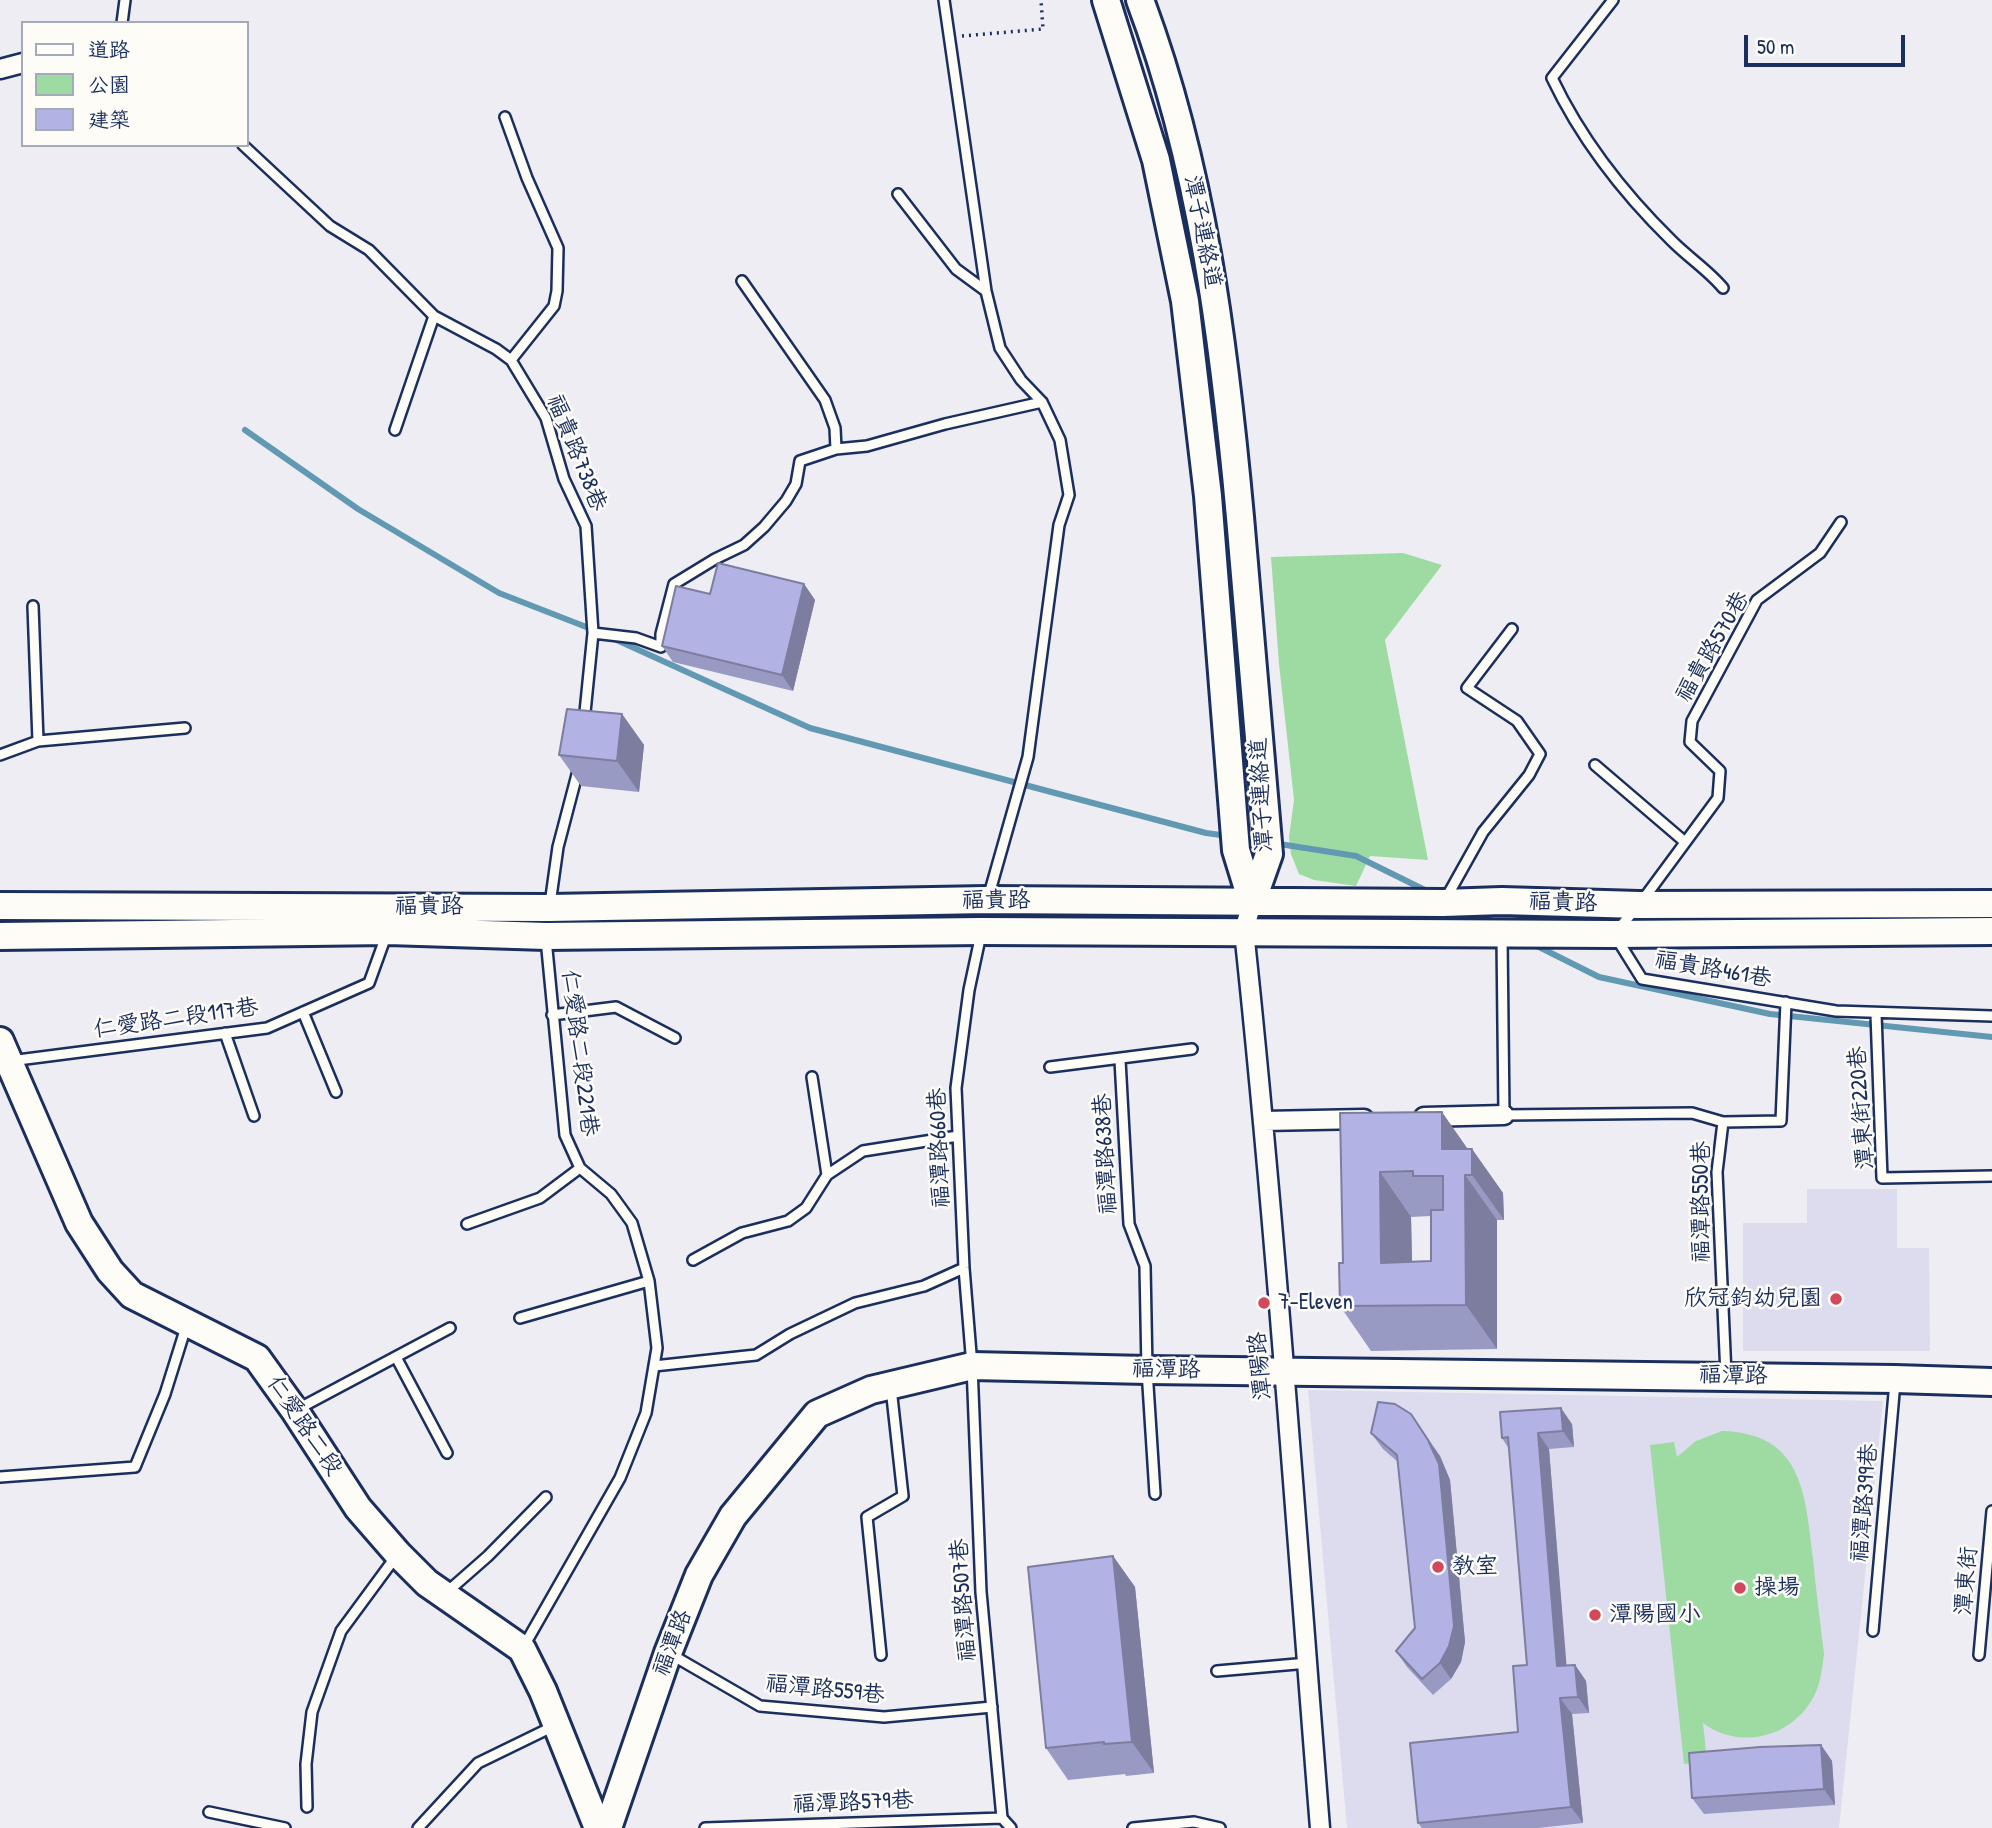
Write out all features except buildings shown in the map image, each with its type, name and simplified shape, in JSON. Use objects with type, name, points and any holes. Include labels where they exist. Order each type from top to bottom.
[{"type":"street","name":"潭子連絡道","points":[[1141,3],[1163,66],[1187,160],[1215,294],[1228,392],[1269,854],[1252,902]]},
{"type":"street","name":"潭子連絡道","points":[[1109,7],[1156,160],[1185,301],[1208,496],[1236,850],[1252,902]]},
{"type":"street","points":[[0,69],[21,64]]},
{"type":"street","name":"福貴路","points":[[0,936],[388,931],[987,900],[1444,903],[1502,901],[1639,905],[1992,904]]},
{"type":"street","name":"潭陽路","points":[[1252,902],[1244,931],[1286,1371],[1308,1663],[1317,1828]]},
{"type":"street","name":"福貴路","points":[[0,906],[981,931],[1614,934],[1992,931]]},
{"type":"street","name":"仁愛路二段","points":[[4,1051],[79,1223],[110,1271],[132,1295],[257,1358],[295,1410],[358,1508],[398,1554],[443,1596],[522,1649],[543,1691],[598,1828]]},
{"type":"street","points":[[1411,1118],[1504,1115]]},
{"type":"street","points":[[1264,1121],[1384,1118]]},
{"type":"street","name":"福潭路","points":[[608,1828],[668,1653],[699,1575],[733,1516],[817,1414],[871,1390],[972,1366],[1992,1382]]},
{"type":"lane","points":[[122,21],[125,0]]},
{"type":"lane","points":[[944,0],[986,291],[1000,348],[1021,380],[1042,402],[1060,440],[1069,495],[1059,525],[1028,757],[987,900]]},
{"type":"lane","points":[[1613,0],[1552,78],[1569,114],[1631,199],[1672,242],[1713,275],[1723,289]]},
{"type":"lane","points":[[505,117],[527,178],[558,248],[554,306],[511,360]]},
{"type":"lane","name":"福貴路738巷","points":[[245,147],[330,226],[369,250],[434,316],[496,349],[511,360],[546,418],[564,479],[586,526],[593,633],[582,736]]},
{"type":"lane","points":[[898,194],[956,269],[986,291]]},
{"type":"lane","points":[[742,281],[825,400],[835,428],[836,449]]},
{"type":"lane","points":[[395,430],[434,316]]},
{"type":"lane","points":[[593,633],[636,638],[661,647],[661,634],[674,584],[744,545],[764,527],[786,501],[796,484],[800,461],[836,449],[867,446],[945,424],[1042,402]]},
{"type":"lane","name":"福貴路570巷","points":[[1614,934],[1639,905],[1718,798],[1720,771],[1690,742],[1692,721],[1757,600],[1821,553],[1841,522]]},
{"type":"lane","points":[[33,606],[38,741]]},
{"type":"lane","points":[[1444,903],[1483,832],[1529,775],[1540,754],[1517,721],[1467,688],[1511,629]]},
{"type":"lane","points":[[0,755],[38,741],[185,728]]},
{"type":"lane","points":[[547,922],[558,847],[580,762]]},
{"type":"lane","points":[[1595,765],[1685,842]]},
{"type":"lane","name":"仁愛路二段221巷","points":[[522,1649],[620,1478],[646,1413],[657,1348],[649,1281],[632,1223],[611,1194],[580,1168],[565,1135],[552,1015],[547,922]]},
{"type":"lane","name":"仁愛路二段117巷","points":[[4,1051],[267,1028],[369,983],[388,931]]},
{"type":"lane","name":"福潭路660巷","points":[[972,1366],[964,1268],[956,1087],[969,990],[981,931]]},
{"type":"lane","points":[[1502,932],[1504,1115]]},
{"type":"lane","name":"福貴路461巷","points":[[1614,934],[1642,979],[1836,1011],[1992,1016]]},
{"type":"lane","points":[[1723,1122],[1781,1121],[1786,1002]]},
{"type":"lane","points":[[552,1015],[616,1007],[675,1038]]},
{"type":"lane","points":[[303,1012],[336,1092]]},
{"type":"lane","name":"潭東街220巷","points":[[1875,1014],[1882,1178],[1992,1176]]},
{"type":"lane","points":[[225,1033],[254,1116]]},
{"type":"lane","points":[[1050,1068],[1192,1049]]},
{"type":"lane","name":"福潭路638巷","points":[[1120,1059],[1129,1223],[1145,1266],[1147,1370],[1155,1494]]},
{"type":"lane","points":[[812,1077],[827,1175]]},
{"type":"lane","name":"福潭路550巷","points":[[1504,1115],[1692,1113],[1723,1122],[1717,1172],[1726,1376]]},
{"type":"lane","points":[[694,1260],[742,1233],[788,1221],[806,1208],[827,1175],[863,1151],[958,1136]]},
{"type":"lane","points":[[467,1224],[540,1198],[580,1168]]},
{"type":"lane","points":[[654,1366],[755,1355],[790,1334],[855,1303],[924,1286],[964,1268]]},
{"type":"lane","points":[[520,1318],[649,1281]]},
{"type":"lane","points":[[0,1477],[135,1467],[165,1394],[188,1322]]},
{"type":"lane","points":[[295,1410],[450,1328]]},
{"type":"lane","points":[[396,1357],[447,1453]]},
{"type":"lane","name":"福潭路507巷","points":[[972,1366],[981,1592],[1002,1818]]},
{"type":"lane","name":"福潭路399巷","points":[[1873,1631],[1895,1379]]},
{"type":"lane","points":[[881,1655],[867,1517],[903,1496],[891,1385]]},
{"type":"lane","points":[[443,1596],[488,1556],[546,1497]]},
{"type":"lane","name":"潭東街","points":[[1979,1655],[1992,1511]]},
{"type":"lane","points":[[307,1807],[306,1763],[312,1712],[341,1631],[398,1554]]},
{"type":"lane","name":"福潭路559巷","points":[[668,1653],[760,1706],[884,1717],[992,1707]]},
{"type":"lane","points":[[1217,1671],[1308,1663]]},
{"type":"lane","points":[[418,1828],[478,1763],[556,1725]]},
{"type":"lane","points":[[209,1812],[237,1823],[285,1828]]},
{"type":"lane","points":[[1002,1818],[1010,1828]]},
{"type":"lane","name":"福潭路579巷","points":[[705,1828],[1002,1818]]},
{"type":"lane","points":[[1133,1828],[1194,1822],[1220,1828]]},
{"type":"path","points":[[950,37],[1043,29],[1041,0]]},
{"type":"shaded area","name":"欣冠鈞幼兒園","points":[[1807,1189],[1897,1189],[1897,1248],[1929,1248],[1930,1351],[1743,1351],[1743,1223],[1807,1223]]},
{"type":"shaded area","name":"潭陽國小","points":[[1308,1390],[1883,1401],[1839,1828],[1347,1828]]},
{"type":"green space","points":[[1403,553],[1442,565],[1385,640],[1428,860],[1370,856],[1356,886],[1314,880],[1299,874],[1291,854],[1289,837],[1294,800],[1279,664],[1271,557]]},
{"type":"green space","points":[[1722,1431],[1749,1434],[1769,1443],[1784,1455],[1795,1471],[1807,1511],[1824,1654],[1814,1696],[1805,1710],[1793,1721],[1779,1730],[1749,1738],[1718,1732],[1703,1723],[1707,1761],[1684,1764],[1650,1445],[1674,1442],[1677,1457],[1696,1441]]},
{"type":"waterway","points":[[245,430],[358,509],[499,593],[594,630]]},
{"type":"waterway","points":[[610,637],[810,728],[1206,833],[1228,836]]},
{"type":"waterway","points":[[1273,843],[1356,856],[1431,893]]},
{"type":"waterway","points":[[1469,912],[1490,923]]},
{"type":"waterway","points":[[1531,943],[1599,977],[1770,1014],[1992,1037]]},
{"type":"place","name":"欣冠鈞幼兒園","points":[[1836,1299]]},
{"type":"place","name":"7-Eleven","points":[[1264,1303]]},
{"type":"place","name":"教室","points":[[1438,1567]]},
{"type":"place","name":"操場","points":[[1740,1588]]},
{"type":"place","name":"潭陽國小","points":[[1595,1615]]}]
